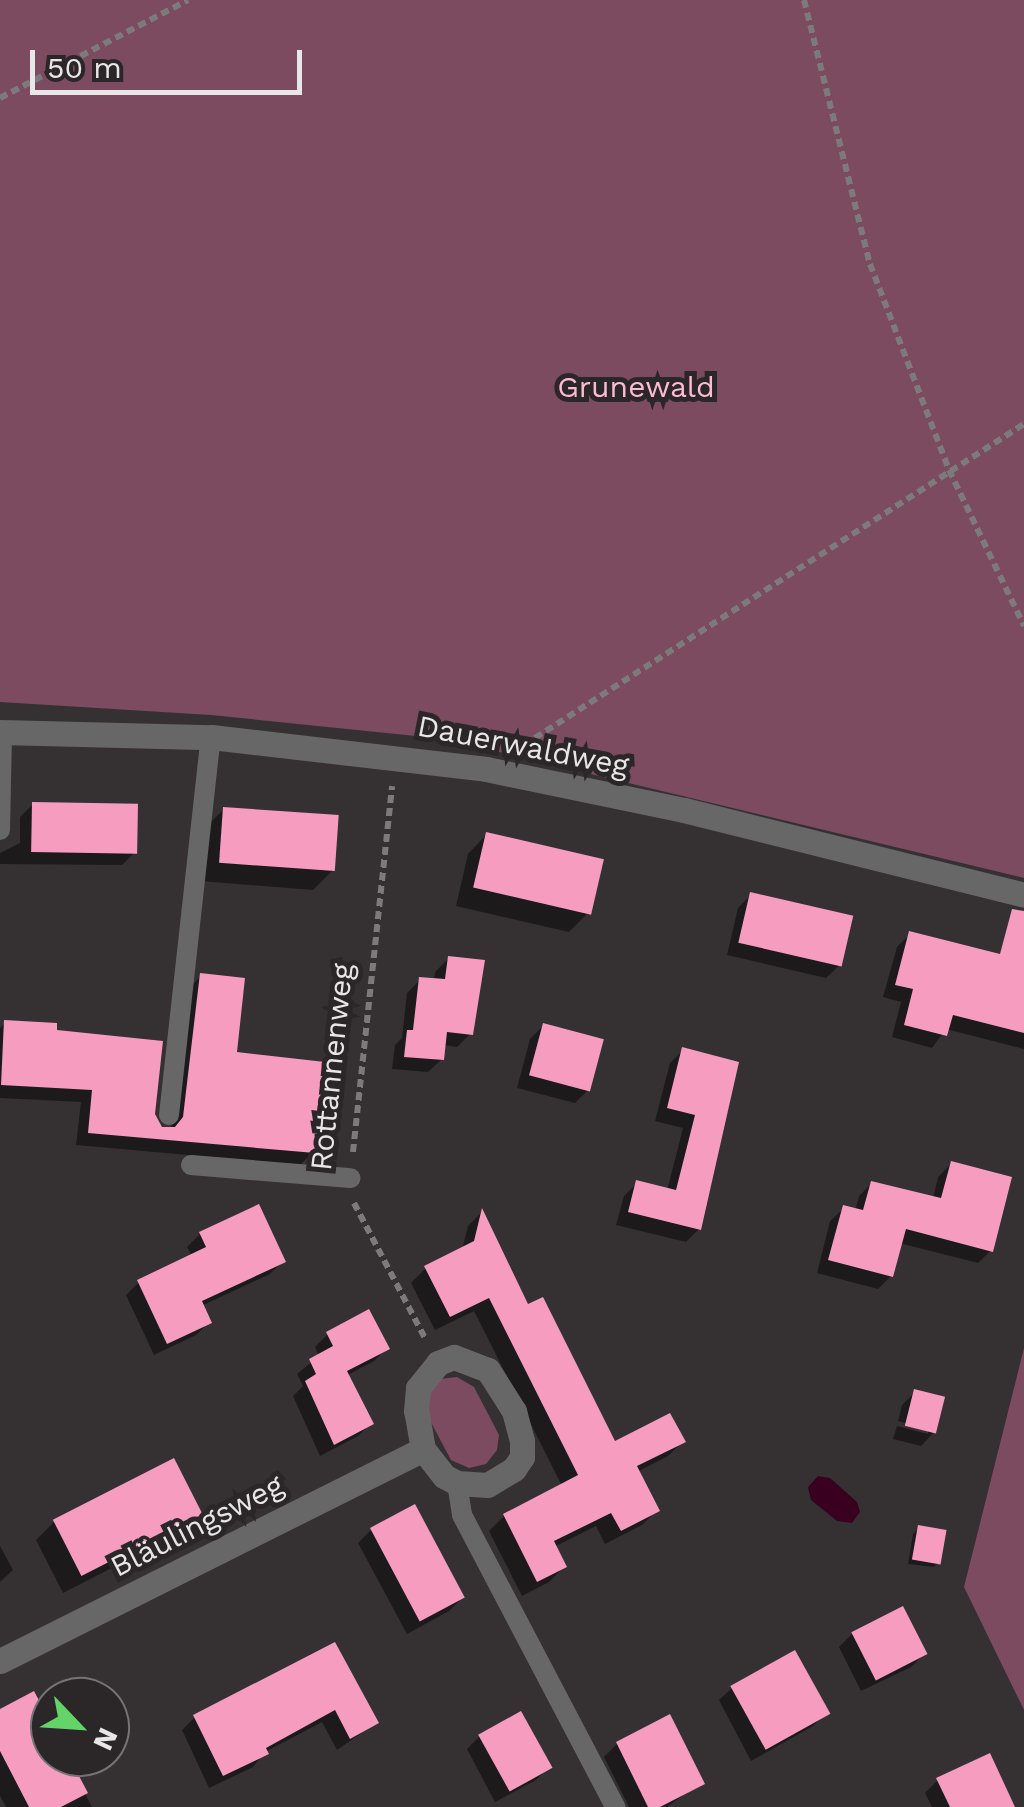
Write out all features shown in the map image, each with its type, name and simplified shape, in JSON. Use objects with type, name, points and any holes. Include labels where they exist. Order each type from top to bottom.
[{"type":"street","name":"Dauerwaldweg","points":[[1,732],[211,738],[395,755],[684,810],[1024,895]]},
{"type":"street","points":[[454,1357],[488,1370],[514,1411],[522,1457],[503,1478],[487,1485],[456,1483],[444,1476],[423,1449],[416,1412],[418,1388],[438,1363],[454,1357]]},
{"type":"street","name":"Bläulingsweg","points":[[0,1662],[423,1449]]},
{"type":"lane","points":[[0,830],[1,732]]},
{"type":"lane","points":[[169,1116],[211,738]]},
{"type":"lane","points":[[191,1165],[350,1178]]},
{"type":"lane","points":[[456,1483],[462,1515],[615,1807]]},
{"type":"path","points":[[0,98],[188,0]]},
{"type":"path","points":[[804,0],[870,264],[949,470],[1024,626]]},
{"type":"path","points":[[486,770],[1024,424]]},
{"type":"path","name":"Rottannenweg","points":[[395,755],[348,1193],[438,1363]]},
{"type":"green space","name":"Grunewald","points":[[0,0],[1024,0],[1024,878],[445,739],[211,715],[0,702]]},
{"type":"green space","points":[[1024,1348],[1024,1710],[964,1587]]},
{"type":"green space","points":[[457,1377],[474,1387],[499,1435],[497,1450],[486,1464],[469,1468],[451,1460],[426,1413],[427,1393],[440,1379]]},
{"type":"shaded area","points":[[818,1476],[830,1478],[857,1502],[860,1512],[852,1523],[837,1521],[811,1500],[808,1487]]},
{"type":"building","points":[[32,802],[138,804],[137,854],[31,852]]},
{"type":"building","points":[[223,807],[339,815],[335,871],[219,863]]},
{"type":"building","points":[[486,832],[604,859],[591,915],[473,888]]},
{"type":"building","points":[[750,892],[853,916],[842,967],[738,943]]},
{"type":"building","points":[[1012,909],[1024,911],[1024,1033],[953,1015],[947,1036],[904,1025],[913,989],[895,985],[909,931],[1000,954]]},
{"type":"building","points":[[448,956],[485,960],[473,1035],[447,1032],[444,1060],[404,1057],[407,1030],[413,1030],[419,977],[445,979]]},
{"type":"building","points":[[200,973],[245,978],[237,1052],[325,1062],[315,1153],[88,1133],[92,1090],[1,1085],[4,1020],[57,1023],[57,1030],[163,1041],[155,1114],[162,1127],[175,1127],[183,1117]]},
{"type":"building","points":[[543,1023],[604,1039],[590,1091],[529,1075]]},
{"type":"building","points":[[682,1047],[739,1062],[701,1230],[628,1212],[636,1180],[676,1190],[695,1115],[667,1108]]},
{"type":"building","points":[[951,1161],[1012,1177],[993,1252],[906,1229],[893,1277],[828,1260],[843,1205],[863,1210],[871,1181],[941,1198]]},
{"type":"building","points":[[259,1204],[286,1262],[202,1301],[212,1323],[167,1344],[137,1280],[206,1247],[199,1232]]},
{"type":"building","points":[[482,1208],[528,1304],[543,1297],[615,1441],[670,1413],[686,1442],[637,1466],[660,1511],[621,1531],[611,1513],[554,1541],[567,1567],[537,1582],[503,1514],[578,1475],[489,1298],[450,1317],[424,1266],[474,1241]]},
{"type":"building","points":[[369,1309],[390,1349],[347,1371],[374,1424],[334,1445],[305,1381],[316,1374],[309,1359],[333,1346],[326,1332]]},
{"type":"building","points":[[914,1389],[945,1397],[936,1434],[905,1426]]},
{"type":"building","points":[[174,1458],[203,1514],[81,1576],[53,1520]]},
{"type":"building","points":[[415,1504],[465,1598],[420,1622],[370,1528]]},
{"type":"building","points":[[918,1525],[947,1530],[940,1565],[912,1559]]},
{"type":"building","points":[[903,1606],[928,1654],[876,1680],[851,1632]]},
{"type":"building","points":[[335,1642],[379,1723],[350,1739],[335,1710],[266,1748],[269,1754],[223,1776],[193,1715]]},
{"type":"building","points":[[795,1650],[830,1714],[766,1750],[730,1686]]},
{"type":"building","points":[[30,1693],[30,1777],[80,1777],[88,1793],[61,1807],[29,1807],[0,1751],[0,1709]]},
{"type":"building","points":[[521,1711],[553,1768],[510,1792],[478,1735]]},
{"type":"building","points":[[670,1714],[705,1784],[660,1807],[648,1807],[616,1742]]},
{"type":"building","points":[[990,1753],[1015,1807],[950,1807],[936,1778]]}]
